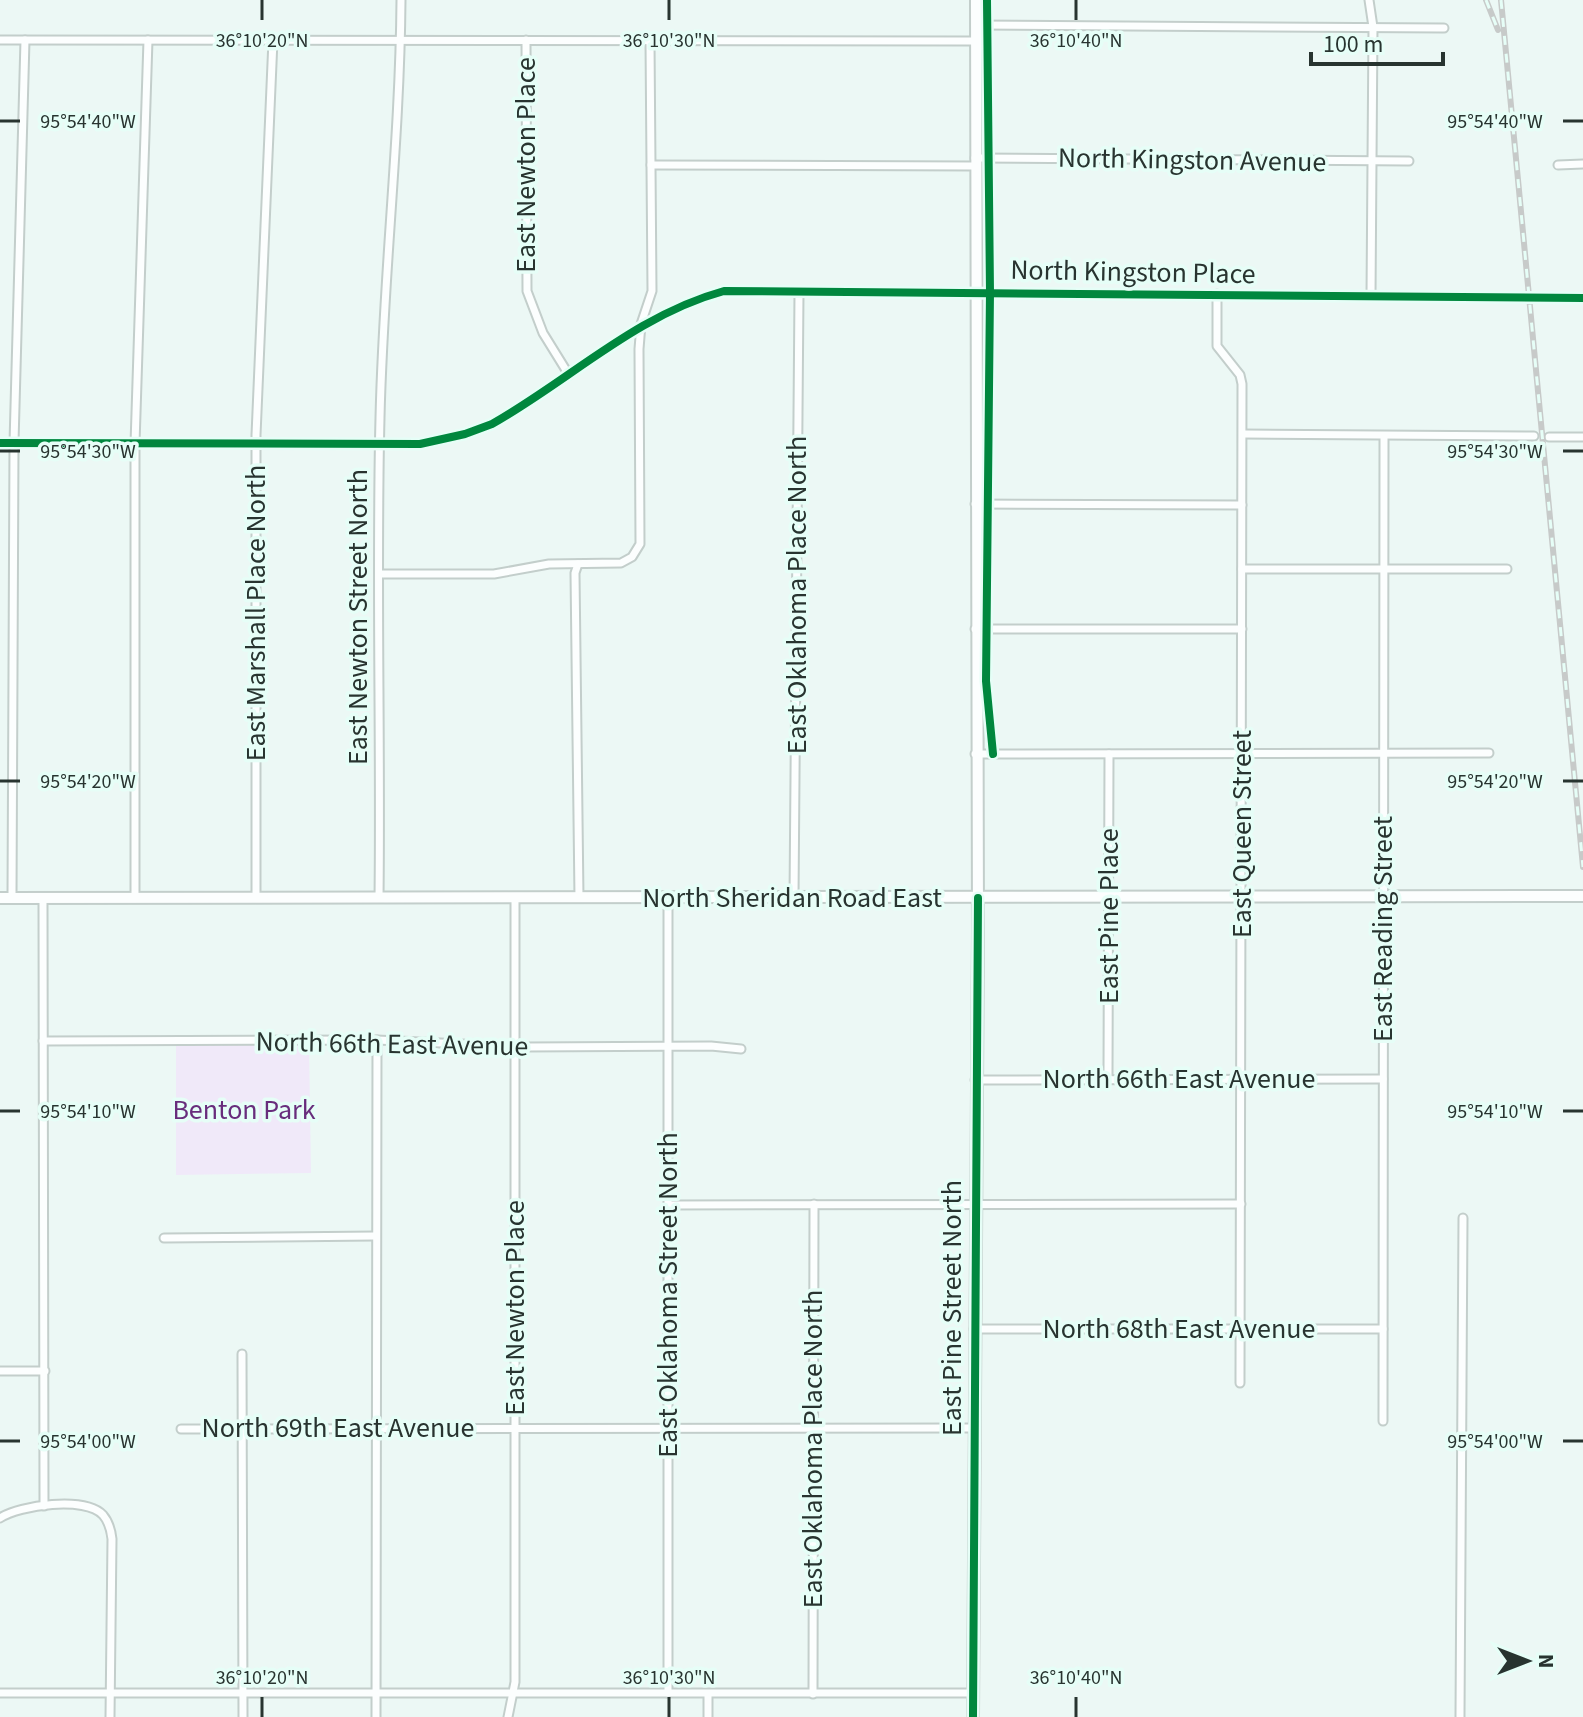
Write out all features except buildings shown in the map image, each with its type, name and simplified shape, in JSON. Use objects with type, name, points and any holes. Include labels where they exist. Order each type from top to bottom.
[{"type":"main road","name":"East Pine Street North","points":[[973,1717],[978,898],[975,754],[976,0]]},
{"type":"main road","name":"North Sheridan Road East","points":[[6,898],[1583,896]]},
{"type":"street","name":"East Newton Street North","points":[[379,898],[380,445],[384,278],[394,197],[401,0]]},
{"type":"street","points":[[1369,0],[1373,27],[1371,296]]},
{"type":"street","points":[[976,25],[1444,28]]},
{"type":"street","points":[[0,40],[976,41]]},
{"type":"street","points":[[6,898],[25,40]]},
{"type":"street","points":[[135,898],[135,444],[148,40]]},
{"type":"street","name":"East Marshall Place North","points":[[256,898],[256,444],[273,40]]},
{"type":"street","name":"East Newton Place","points":[[526,40],[527,291],[543,333],[569,375]]},
{"type":"street","points":[[381,574],[494,574],[549,564],[621,563],[632,557],[640,544],[641,324],[652,291],[650,41]]},
{"type":"street","name":"North Kingston Avenue","points":[[651,165],[1409,161]]},
{"type":"street","points":[[1558,165],[1583,164]]},
{"type":"street","name":"North Kingston Place","points":[[0,443],[420,444],[465,434],[519,409],[641,324],[685,302],[724,291],[1583,298]]},
{"type":"street","name":"East Oklahoma Place North","points":[[794,898],[799,293]]},
{"type":"street","name":"East Queen Street","points":[[1217,294],[1217,346],[1242,380],[1240,1383]]},
{"type":"street","points":[[1243,434],[1534,436]]},
{"type":"street","name":"East Reading Street","points":[[1383,1421],[1384,436]]},
{"type":"street","points":[[1549,437],[1583,437]]},
{"type":"street","points":[[975,504],[1242,505]]},
{"type":"street","points":[[578,564],[575,573],[579,898]]},
{"type":"street","points":[[1242,569],[1507,569]]},
{"type":"street","points":[[975,629],[1242,629]]},
{"type":"street","points":[[975,754],[1489,753]]},
{"type":"street","name":"East Pine Place","points":[[1108,1079],[1109,754]]},
{"type":"street","points":[[43,898],[44,1506]]},
{"type":"street","name":"East Newton Place","points":[[508,1717],[515,1682],[515,898]]},
{"type":"street","name":"East Oklahoma Street North","points":[[668,898],[668,1693]]},
{"type":"street","points":[[376,1717],[377,1040]]},
{"type":"street","name":"North 66th East Avenue","points":[[43,1041],[377,1040],[515,1046],[741,1049]]},
{"type":"street","name":"North 66th East Avenue","points":[[975,1080],[1383,1079]]},
{"type":"street","name":"East Oklahoma Place North","points":[[813,1694],[814,1204]]},
{"type":"street","points":[[668,1205],[1241,1204]]},
{"type":"street","points":[[1460,1717],[1463,1218]]},
{"type":"street","points":[[164,1238],[375,1236]]},
{"type":"street","name":"North 68th East Avenue","points":[[974,1329],[1383,1329]]},
{"type":"street","points":[[242,1354],[243,1717]]},
{"type":"street","points":[[0,1371],[45,1371]]},
{"type":"street","name":"North 69th East Avenue","points":[[181,1429],[974,1428]]},
{"type":"street","points":[[0,1518],[14,1510],[87,1506],[101,1513],[110,1527],[110,1717]]},
{"type":"street","points":[[0,1693],[973,1693]]},
{"type":"street","points":[[708,1694],[708,1717]]},
{"type":"green space","name":"Benton Park","points":[[176,1045],[309,1045],[311,1173],[176,1175]]},
{"type":"railway","points":[[1486,0],[1498,30]]},
{"type":"railway","points":[[1501,0],[1583,867]]},
{"type":"cycle path","points":[[987,0],[990,292],[986,681],[993,754]]},
{"type":"cycle path","points":[[0,443],[420,444],[465,434],[492,424],[632,332],[692,302],[724,291],[1583,298]]},
{"type":"cycle path","points":[[973,1717],[978,898]]}]
